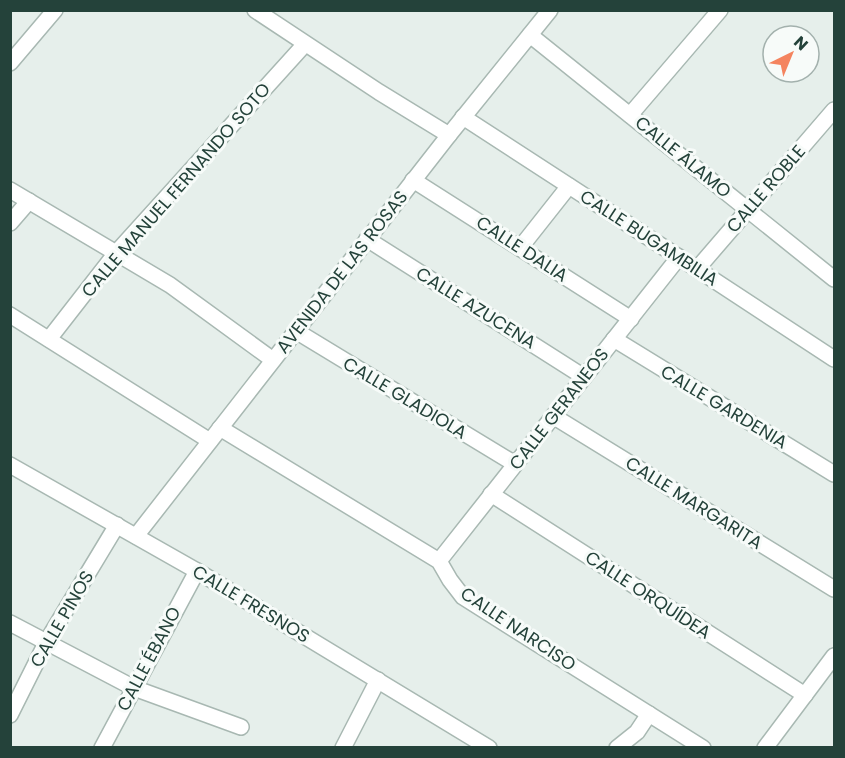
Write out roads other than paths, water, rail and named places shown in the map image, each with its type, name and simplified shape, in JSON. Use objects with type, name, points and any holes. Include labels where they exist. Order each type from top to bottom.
[{"type":"street","points":[[13,54],[56,10]]},
{"type":"street","points":[[255,10],[448,135]]},
{"type":"street","name":"AVENIDA DE LAS ROSAS","points":[[136,536],[448,135],[550,10]]},
{"type":"street","points":[[630,115],[720,10]]},
{"type":"street","name":"CALLE ÁLAMO","points":[[530,35],[834,279]]},
{"type":"street","name":"CALLE MANUEL FERNANDO SOTO","points":[[49,339],[116,253],[305,44]]},
{"type":"street","name":"CALLE ROBLE","points":[[698,269],[834,110]]},
{"type":"street","name":"CALLE BUGAMBILIA","points":[[463,117],[834,359]]},
{"type":"street","name":"CALLE DALIA","points":[[413,180],[631,319]]},
{"type":"street","points":[[520,248],[569,186]]},
{"type":"street","points":[[10,190],[170,285],[273,360]]},
{"type":"street","points":[[10,223],[29,201]]},
{"type":"street","name":"CALLE AZUCENA","points":[[367,239],[584,377]]},
{"type":"street","name":"CALLE GERANEOS","points":[[439,561],[679,257]]},
{"type":"street","points":[[10,315],[210,441]]},
{"type":"street","name":"CALLE GLADIOLA","points":[[296,331],[515,465]]},
{"type":"street","name":"CALLE GARDENIA","points":[[614,339],[834,474]]},
{"type":"street","name":"CALLE MARGARITA","points":[[553,416],[834,589]]},
{"type":"street","name":"CALLE NARCISO","points":[[220,428],[439,561],[463,597],[696,746]]},
{"type":"street","name":"CALLE FRESNOS","points":[[10,465],[197,571],[483,746]]},
{"type":"street","name":"CALLE ORQUÍDEA","points":[[491,494],[805,695]]},
{"type":"street","name":"CALLE PINOS","points":[[10,715],[47,642],[117,525]]},
{"type":"street","name":"CALLE ÉBANO","points":[[102,747],[197,571]]},
{"type":"street","points":[[10,623],[134,688],[241,727]]},
{"type":"street","points":[[767,747],[833,658]]},
{"type":"street","points":[[343,747],[378,680]]},
{"type":"street","points":[[617,747],[638,732],[649,714]]}]
